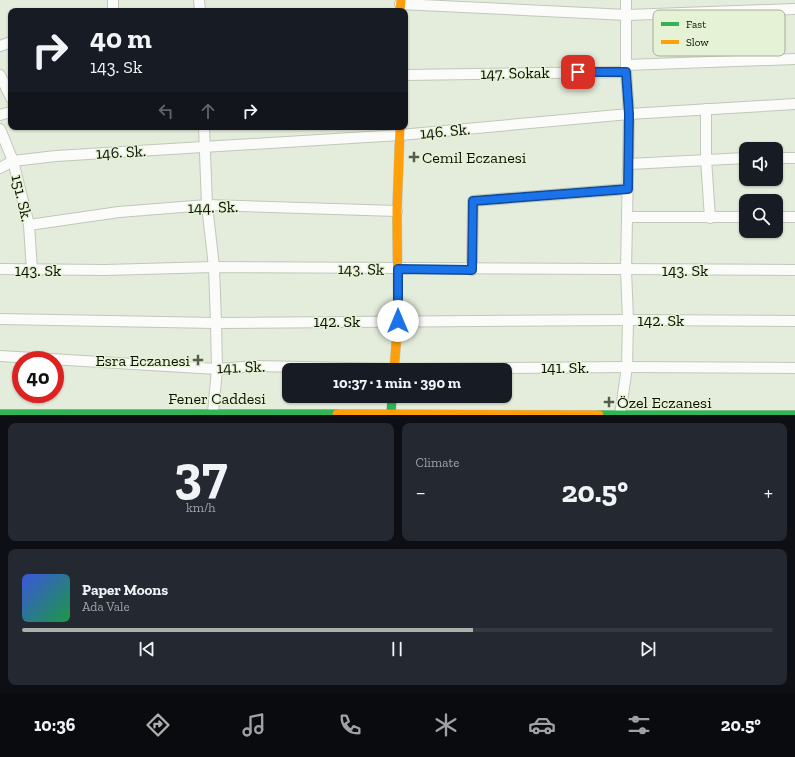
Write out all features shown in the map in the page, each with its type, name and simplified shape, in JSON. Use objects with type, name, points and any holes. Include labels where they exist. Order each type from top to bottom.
[{"type":"main road","points":[[394,363],[398,321],[397,211],[400,131]]},
{"type":"main road","points":[[391,414],[392,403]]},
{"type":"main road","name":"Fener Caddesi","points":[[0,414],[795,414]]},
{"type":"street","points":[[623,415],[627,367],[628,320],[626,270],[629,114],[626,68],[626,0]]},
{"type":"street","points":[[400,5],[627,15],[653,14]]},
{"type":"street","points":[[767,10],[795,9]]},
{"type":"street","name":"147. Sokak","points":[[408,75],[626,68],[795,59]]},
{"type":"street","points":[[0,75],[8,92]]},
{"type":"street","name":"146. Sk.","points":[[0,168],[14,161],[56,156],[205,148],[400,131],[706,108],[795,104]]},
{"type":"street","points":[[706,108],[706,159],[710,218]]},
{"type":"street","name":"151. Sk.","points":[[0,130],[14,161],[29,225],[32,270]]},
{"type":"street","points":[[204,130],[207,205],[214,267],[216,323],[217,369],[213,413]]},
{"type":"street","points":[[629,164],[739,158]]},
{"type":"street","points":[[783,158],[795,158]]},
{"type":"street","points":[[472,270],[473,201],[628,189]]},
{"type":"street","name":"144. Sk.","points":[[29,225],[119,212],[207,205],[397,211]]},
{"type":"street","points":[[628,217],[739,217]]},
{"type":"street","points":[[783,217],[795,217]]},
{"type":"street","name":"143. Sk","points":[[0,270],[214,267],[472,270],[795,270]]},
{"type":"street","name":"142. Sk","points":[[0,319],[216,323],[628,320],[795,321]]},
{"type":"street","name":"141. Sk.","points":[[0,356],[217,369],[256,366],[282,367]]},
{"type":"street","name":"141. Sk.","points":[[512,368],[795,368]]},
{"type":"traffic: fast","points":[[391,415],[392,403]]},
{"type":"traffic: fast","points":[[0,414],[337,414]]},
{"type":"traffic: fast","points":[[599,415],[795,415]]},
{"type":"traffic: slow","points":[[400,8],[401,0]]},
{"type":"traffic: slow","points":[[395,363],[398,321],[397,211],[400,130]]},
{"type":"traffic: slow","points":[[337,414],[599,415]]},
{"type":"place","name":"Cemil Eczanesi","points":[[414,157]]},
{"type":"place","name":"Esra Eczanesi","points":[[198,360]]},
{"type":"place","name":"Özel Eczanesi","points":[[609,402]]},
{"type":"route","points":[[398,321],[398,269],[472,270],[473,201],[628,189],[629,114],[626,72],[578,72]]}]
